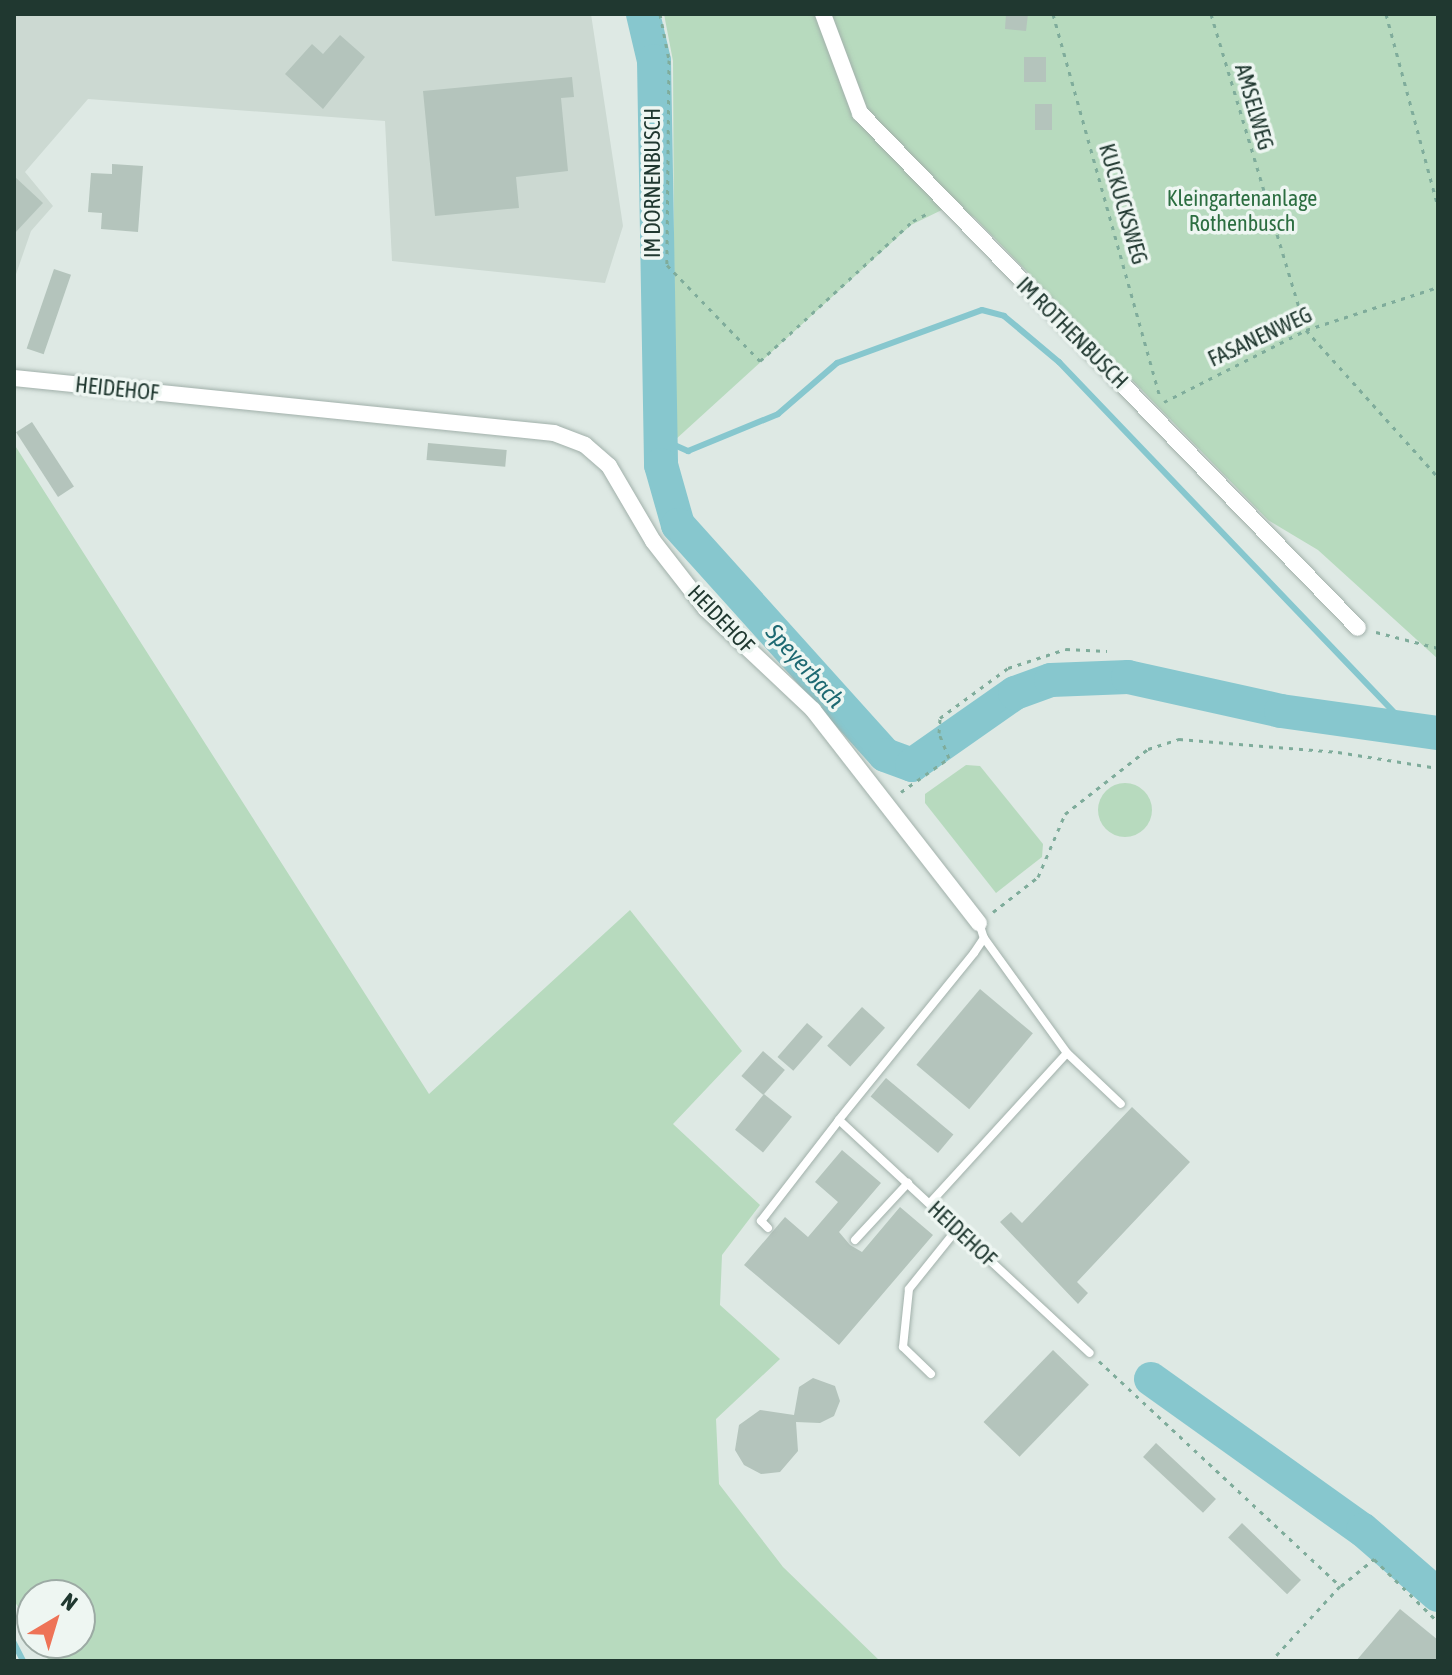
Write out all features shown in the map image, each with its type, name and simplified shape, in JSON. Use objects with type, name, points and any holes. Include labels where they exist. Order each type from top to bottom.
[{"type":"street","name":"IM ROTHENBUSCH","points":[[823,14],[860,113],[944,204],[1358,628]]},
{"type":"street","name":"HEIDEHOF","points":[[14,378],[554,433],[585,445],[609,466],[653,541],[706,609],[813,710],[982,930]]},
{"type":"lane","points":[[768,1228],[761,1221],[982,930],[1067,1053],[1121,1104]]},
{"type":"lane","points":[[930,1203],[1067,1053]]},
{"type":"lane","name":"HEIDEHOF","points":[[839,1120],[1090,1353]]},
{"type":"lane","points":[[855,1240],[908,1183]]},
{"type":"lane","points":[[931,1374],[903,1347],[909,1289],[957,1229]]},
{"type":"path","name":"IM DORNENBUSCH","points":[[660,14],[669,60],[667,265],[760,361],[913,221],[944,204]]},
{"type":"path","name":"KUCKUCKSWEG","points":[[1053,14],[1162,403]]},
{"type":"path","name":"AMSELWEG","points":[[1211,14],[1306,330],[1438,477]]},
{"type":"path","points":[[1386,14],[1438,207]]},
{"type":"path","name":"FASANENWEG","points":[[1162,403],[1306,330],[1438,287]]},
{"type":"path","points":[[1151,396],[1162,403]]},
{"type":"path","points":[[1358,628],[1438,648]]},
{"type":"path","points":[[885,803],[949,758],[949,748],[939,733],[940,718],[1008,668],[1066,649],[1107,651]]},
{"type":"path","points":[[982,930],[1038,877],[1065,814],[1148,749],[1179,739],[1338,752],[1438,768]]},
{"type":"path","points":[[1090,1353],[1340,1586]]},
{"type":"path","points":[[1271,1661],[1340,1586],[1374,1559],[1438,1622]]},
{"type":"shaded area","points":[[14,14],[591,14],[623,226],[605,283],[392,261],[385,121],[88,99],[25,172],[53,206],[31,231],[14,280]]},
{"type":"green space","name":"Kleingartenanlage Rothenbusch","points":[[664,14],[1438,14],[1438,659],[1318,550],[1268,520],[975,218],[954,204],[911,225],[675,440],[673,61]]},
{"type":"green space","points":[[14,444],[429,1094],[630,910],[742,1051],[673,1124],[760,1205],[722,1255],[720,1305],[780,1359],[716,1419],[719,1484],[783,1567],[880,1661],[49,1661],[96,1659],[96,1579],[16,1579],[16,1604]]},
{"type":"green space","points":[[966,765],[980,766],[1043,844],[1042,857],[996,893],[925,803],[925,794]]},
{"type":"green space","points":[[1125,783],[1144,791],[1152,810],[1144,829],[1125,837],[1106,829],[1098,810],[1106,791]]},
{"type":"building","points":[[1006,14],[1028,14],[1026,31],[1005,29]]},
{"type":"building","points":[[340,35],[365,57],[323,109],[285,74],[312,44],[323,54]]},
{"type":"building","points":[[1024,57],[1046,57],[1046,82],[1024,82]]},
{"type":"building","points":[[572,77],[574,97],[561,98],[568,171],[516,177],[519,208],[435,216],[423,91]]},
{"type":"building","points":[[1035,104],[1052,104],[1052,130],[1035,130]]},
{"type":"building","points":[[112,164],[143,166],[138,232],[101,229],[102,213],[88,212],[91,173],[112,174]]},
{"type":"building","points":[[14,176],[43,203],[14,234]]},
{"type":"building","points":[[54,269],[71,275],[44,354],[27,348]]},
{"type":"building","points":[[32,422],[74,487],[58,497],[16,432]]},
{"type":"building","points":[[428,443],[507,450],[505,467],[427,460]]},
{"type":"building","points":[[980,989],[1033,1033],[969,1109],[916,1065]]},
{"type":"building","points":[[862,1007],[885,1028],[850,1066],[827,1046]]},
{"type":"building","points":[[807,1023],[823,1037],[793,1071],[777,1057]]},
{"type":"building","points":[[763,1051],[785,1070],[763,1095],[741,1076]]},
{"type":"building","points":[[886,1078],[953,1135],[938,1153],[871,1096]]},
{"type":"building","points":[[764,1094],[792,1117],[763,1152],[735,1130]]},
{"type":"building","points":[[1132,1107],[1190,1162],[1077,1282],[1088,1293],[1078,1304],[1000,1222],[1011,1212],[1022,1223]]},
{"type":"building","points":[[842,1150],[881,1183],[839,1232],[850,1245],[862,1252],[900,1207],[933,1235],[839,1345],[744,1265],[785,1217],[808,1237],[838,1202],[815,1182]]},
{"type":"building","points":[[1053,1350],[1089,1385],[1020,1457],[984,1422]]},
{"type":"building","points":[[813,1378],[835,1386],[840,1401],[834,1416],[820,1423],[796,1422],[798,1451],[780,1472],[761,1474],[744,1465],[735,1450],[739,1425],[760,1410],[794,1415],[799,1387]]},
{"type":"building","points":[[1156,1443],[1216,1499],[1203,1513],[1143,1457]]},
{"type":"building","points":[[1242,1523],[1301,1580],[1287,1594],[1228,1537]]},
{"type":"building","points":[[1400,1609],[1438,1640],[1438,1661],[1356,1661]]},
{"type":"waterway","name":"Speyerbach","points":[[643,14],[654,61],[661,465],[678,525],[885,755],[912,765],[1015,693],[1051,680],[1128,677],[1281,711],[1438,733]]},
{"type":"waterway","points":[[661,439],[688,451],[778,414],[837,363],[982,310],[1004,316],[1059,362],[1412,731]]},
{"type":"waterway","points":[[1151,1379],[1363,1530],[1438,1595]]},
{"type":"waterway","points":[[14,1643],[23,1661]]}]
